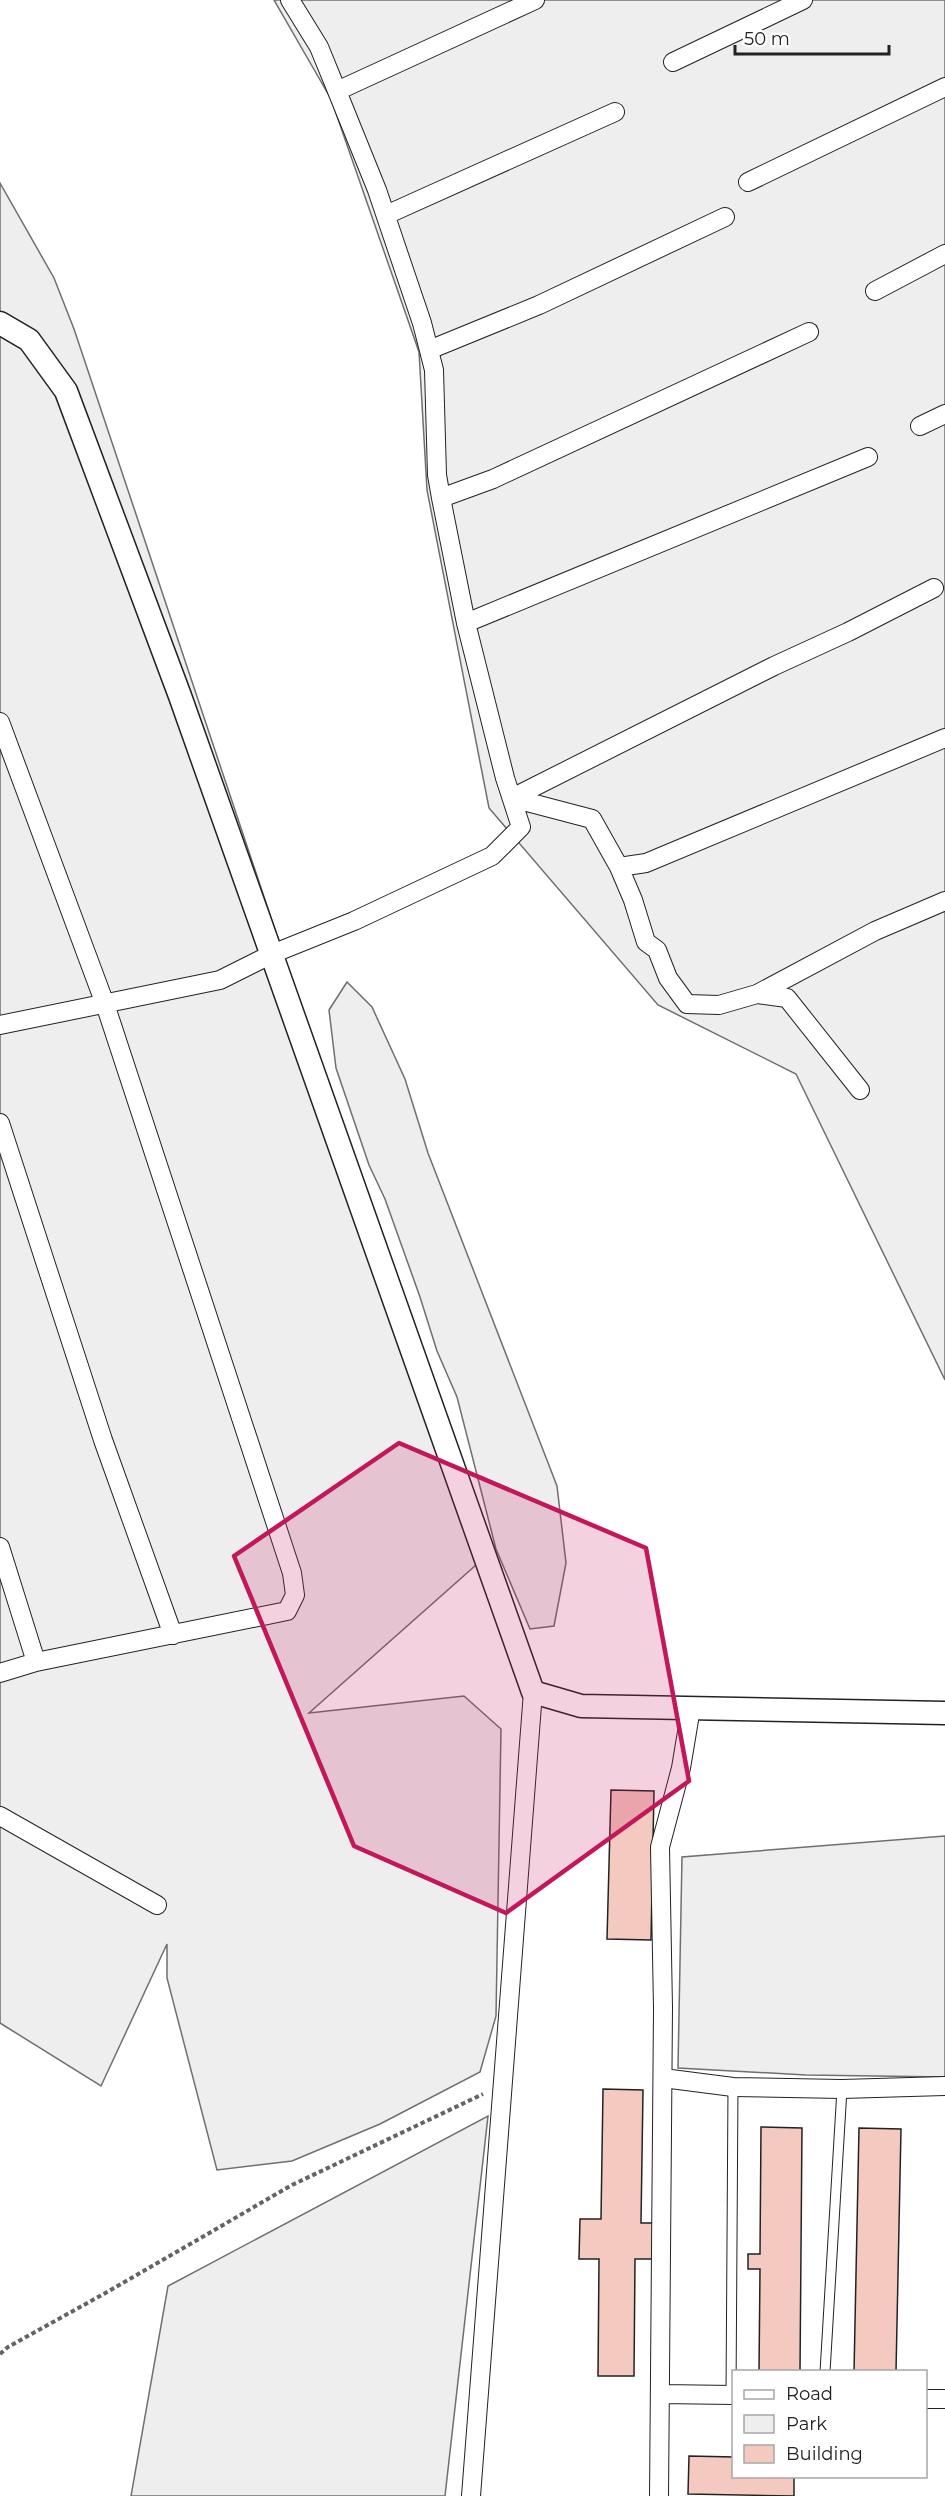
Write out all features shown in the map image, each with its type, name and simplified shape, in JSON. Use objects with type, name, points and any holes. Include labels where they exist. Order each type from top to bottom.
[{"type":"street","points":[[0,1025],[219,980],[272,954],[354,921],[492,856],[521,827],[466,623],[441,498],[437,475],[434,370],[422,323],[386,215],[337,91],[319,47],[290,0]]},
{"type":"street","points":[[337,91],[534,0]]},
{"type":"street","points":[[673,62],[803,0]]},
{"type":"street","points":[[748,182],[945,87]]},
{"type":"street","points":[[386,215],[615,112]]},
{"type":"street","points":[[429,350],[539,305],[725,217]]},
{"type":"street","points":[[875,291],[945,254]]},
{"type":"street","points":[[0,323],[29,340],[66,391],[180,696],[533,1692],[471,2496]]},
{"type":"street","points":[[441,498],[493,479],[809,332]]},
{"type":"street","points":[[920,426],[945,414]]},
{"type":"street","points":[[466,623],[868,457]]},
{"type":"street","points":[[512,798],[934,588]]},
{"type":"street","points":[[0,722],[105,1004],[292,1573],[295,1595],[287,1611],[36,1662],[0,1673]]},
{"type":"street","points":[[619,867],[646,863],[945,738]]},
{"type":"street","points":[[512,798],[592,819],[619,867],[633,900],[646,942],[657,950],[668,978],[687,1004],[719,1005],[757,994],[875,931],[945,901]]},
{"type":"street","points":[[757,994],[787,998],[860,1090]]},
{"type":"street","points":[[0,1123],[103,1440],[173,1635]]},
{"type":"street","points":[[0,1547],[36,1662]]},
{"type":"street","points":[[533,1692],[581,1706],[945,1713]]},
{"type":"street","points":[[659,2496],[663,2078],[660,1847],[681,1768],[691,1708]]},
{"type":"street","points":[[0,1816],[157,1905]]},
{"type":"street","points":[[663,2078],[733,2087],[842,2089],[945,2086]]},
{"type":"street","points":[[660,2394],[732,2395]]},
{"type":"street","points":[[927,2399],[945,2399]]},
{"type":"lane","points":[[732,2370],[733,2087]]},
{"type":"lane","points":[[825,2370],[842,2089]]},
{"type":"path","points":[[0,2354],[8,2347],[110,2291],[292,2185],[502,2084]]},
{"type":"highlighted area","points":[[399,1443],[646,1548],[689,1781],[506,1913],[354,1846],[234,1556]]},
{"type":"green space","points":[[274,0],[945,0],[945,1380],[796,1074],[658,1005],[489,808],[427,490],[419,352],[331,99]]},
{"type":"green space","points":[[0,183],[54,278],[74,329],[485,1557],[309,1713],[464,1696],[501,1729],[496,2016],[480,2072],[380,2124],[292,2161],[217,2170],[167,1978],[167,1944],[101,2086],[0,2023]]},
{"type":"green space","points":[[347,982],[372,1007],[405,1079],[428,1153],[557,1486],[566,1563],[554,1626],[530,1629],[496,1549],[457,1397],[437,1351],[420,1297],[385,1199],[369,1165],[336,1068],[329,1010]]},
{"type":"green space","points":[[945,1836],[945,2077],[806,2075],[678,2068],[682,1857]]},
{"type":"green space","points":[[488,2116],[445,2496],[131,2496],[168,2286]]},
{"type":"building","points":[[611,1790],[654,1791],[651,1940],[607,1939]]},
{"type":"building","points":[[603,2089],[643,2090],[641,2223],[654,2223],[654,2259],[635,2259],[634,2376],[598,2376],[599,2259],[579,2259],[580,2219],[601,2219]]},
{"type":"building","points":[[761,2127],[802,2128],[800,2370],[759,2370],[760,2269],[748,2269],[748,2254],[760,2254]]},
{"type":"building","points":[[859,2128],[901,2129],[896,2370],[854,2370]]},
{"type":"building","points":[[689,2456],[732,2457],[732,2478],[794,2478],[794,2496],[688,2494]]}]
